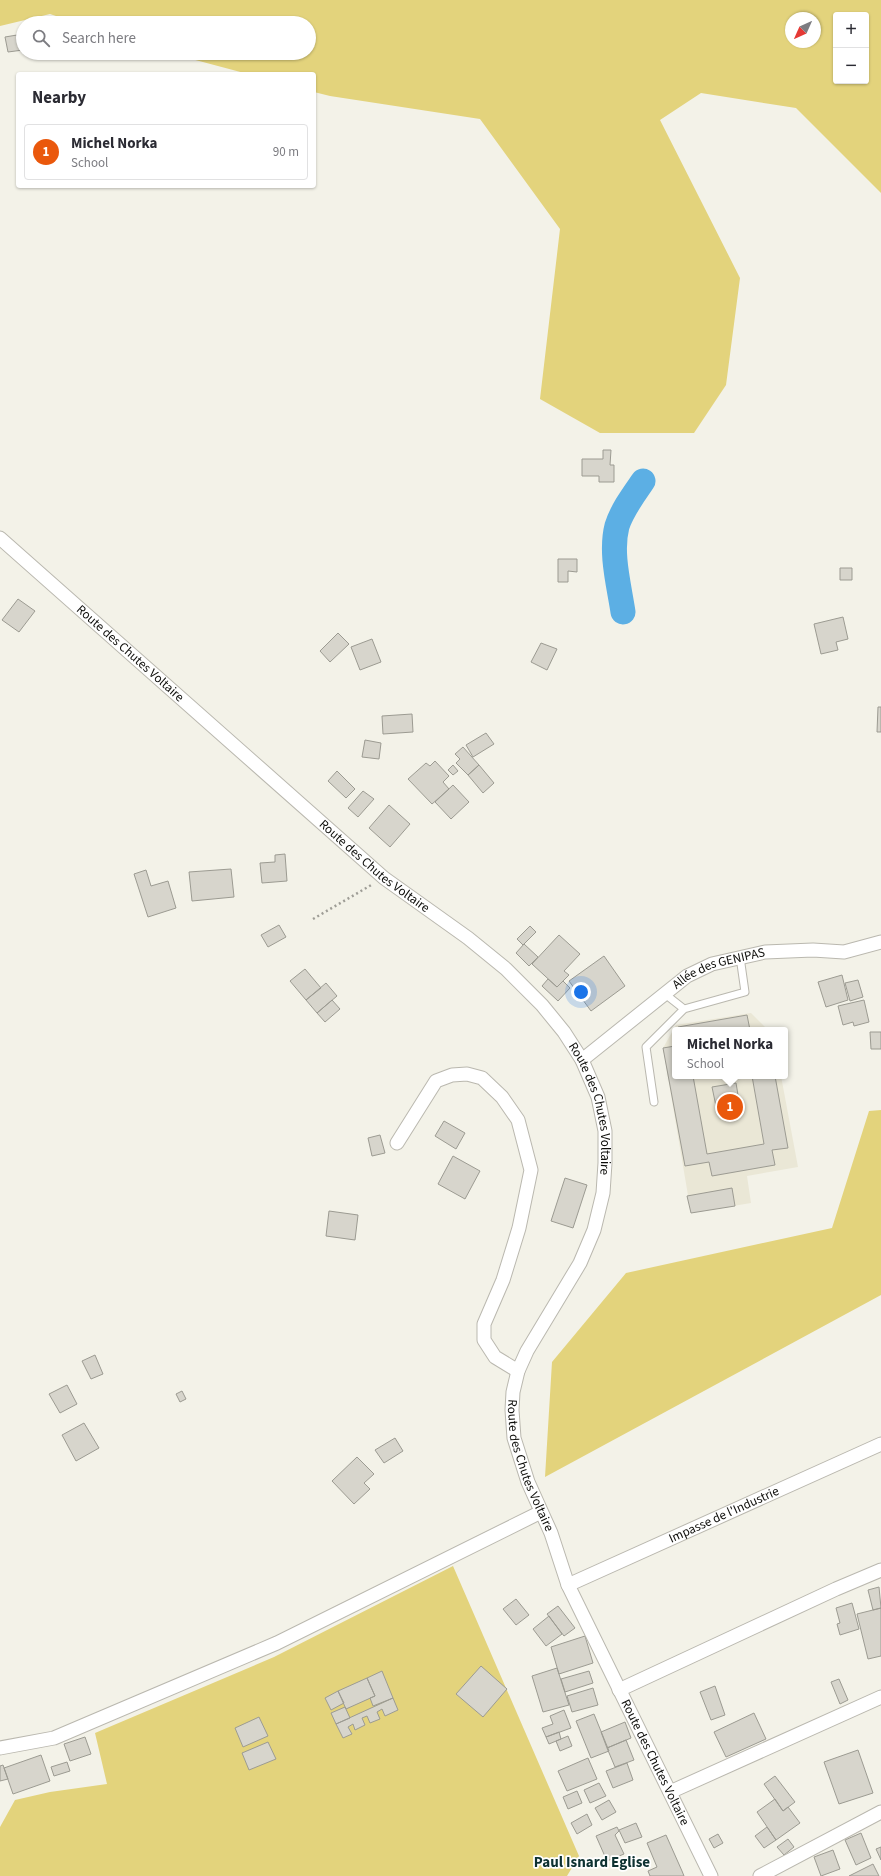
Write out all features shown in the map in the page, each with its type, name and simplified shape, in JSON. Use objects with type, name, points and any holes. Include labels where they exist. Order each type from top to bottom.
[{"type":"street","name":"Route des Chutes Voltaire","points":[[0,538],[384,878],[468,938],[506,969],[542,1005],[564,1032],[582,1060],[598,1097],[604,1131],[605,1163],[603,1193],[594,1230],[580,1263],[527,1351],[518,1371],[513,1392],[512,1410],[514,1438],[528,1482],[540,1512],[551,1533],[568,1585],[711,1876]]},
{"type":"street","name":"Allée des GENIPAS","points":[[582,1060],[687,976],[700,969],[740,957],[765,952],[813,950],[844,952],[881,942]]},
{"type":"street","points":[[397,1143],[436,1081],[452,1075],[467,1074],[482,1078],[502,1097],[518,1120],[531,1170],[518,1228],[503,1280],[484,1324],[484,1340],[495,1357],[518,1371]]},
{"type":"street","name":"Impasse de l'Industrie","points":[[568,1585],[881,1444]]},
{"type":"street","points":[[0,1748],[54,1738],[277,1643],[540,1512]]},
{"type":"street","points":[[619,1690],[836,1589],[881,1570]]},
{"type":"street","points":[[670,1792],[881,1697]]},
{"type":"street","points":[[760,1876],[881,1812]]},
{"type":"lane","points":[[654,1102],[646,1047],[684,1008],[745,992],[740,957]]},
{"type":"lane","points":[[665,994],[684,1008]]},
{"type":"path","points":[[313,919],[384,878]]},
{"type":"shaded area","points":[[0,0],[881,0],[881,193],[796,108],[701,93],[660,120],[740,278],[726,385],[694,433],[600,433],[540,399],[560,229],[480,119],[330,96],[316,92],[316,72],[240,72],[195,60],[316,60],[316,16],[56,16],[50,14],[42,16],[16,16],[16,22],[0,26]]},
{"type":"shaded area","points":[[751,1013],[765,1027],[675,1027],[676,1025]]},
{"type":"shaded area","points":[[672,1032],[672,1079],[782,1079],[798,1167],[747,1176],[751,1203],[691,1213],[663,1048]]},
{"type":"shaded area","points":[[881,1110],[881,1295],[545,1477],[552,1362],[626,1273],[832,1228],[869,1111]]},
{"type":"shaded area","points":[[453,1566],[579,1856],[567,1876],[0,1876],[0,1827],[15,1800],[50,1792],[107,1784],[95,1733],[274,1657]]},
{"type":"building","points":[[16,35],[16,51],[8,52],[5,37]]},
{"type":"building","points":[[603,450],[611,450],[610,465],[614,465],[614,482],[599,482],[599,476],[582,476],[582,459],[603,459]]},
{"type":"building","points":[[558,559],[577,559],[577,572],[568,571],[568,582],[558,582]]},
{"type":"building","points":[[840,568],[852,568],[852,580],[840,580]]},
{"type":"building","points":[[18,599],[35,611],[19,632],[2,620]]},
{"type":"building","points":[[843,617],[848,639],[836,642],[838,650],[821,654],[814,624]]},
{"type":"building","points":[[338,633],[349,644],[330,662],[320,651]]},
{"type":"building","points":[[372,639],[381,662],[360,670],[351,647]]},
{"type":"building","points":[[541,643],[557,649],[547,670],[531,662]]},
{"type":"building","points":[[878,707],[881,707],[881,732],[877,732]]},
{"type":"building","points":[[412,714],[413,732],[383,734],[382,716]]},
{"type":"building","points":[[486,733],[494,744],[473,757],[466,745]]},
{"type":"building","points":[[365,740],[381,743],[379,759],[362,757]]},
{"type":"building","points":[[463,747],[479,765],[468,775],[456,763],[460,759],[455,754]]},
{"type":"building","points":[[435,761],[449,776],[443,782],[449,789],[432,804],[408,779],[426,763],[430,766]]},
{"type":"building","points":[[453,765],[458,771],[453,775],[448,770]]},
{"type":"building","points":[[479,765],[494,783],[483,793],[468,775]]},
{"type":"building","points":[[337,771],[355,789],[346,798],[328,781]]},
{"type":"building","points":[[453,785],[469,802],[451,819],[435,802]]},
{"type":"building","points":[[363,791],[374,799],[358,817],[348,808]]},
{"type":"building","points":[[389,805],[410,824],[390,847],[369,828]]},
{"type":"building","points":[[285,854],[287,881],[262,883],[260,863],[275,862],[275,855]]},
{"type":"building","points":[[231,869],[234,897],[192,901],[189,872]]},
{"type":"building","points":[[146,870],[151,886],[168,881],[176,908],[148,917],[134,874]]},
{"type":"building","points":[[279,925],[286,937],[268,947],[261,935]]},
{"type":"building","points":[[530,926],[536,932],[523,945],[517,939]]},
{"type":"building","points":[[559,935],[580,954],[564,971],[569,975],[557,987],[532,964]]},
{"type":"building","points":[[524,944],[538,957],[529,966],[516,953]]},
{"type":"building","points":[[604,956],[625,986],[591,1011],[569,981]]},
{"type":"building","points":[[305,969],[321,988],[306,1000],[290,981]]},
{"type":"building","points":[[842,975],[848,1000],[826,1007],[818,982]]},
{"type":"building","points":[[548,979],[557,987],[563,981],[570,988],[558,1001],[542,986]]},
{"type":"building","points":[[858,980],[863,997],[850,1001],[845,983]]},
{"type":"building","points":[[326,983],[337,996],[317,1013],[306,1000]]},
{"type":"building","points":[[332,1000],[340,1009],[325,1022],[317,1013]]},
{"type":"building","points":[[864,1000],[869,1022],[854,1026],[853,1022],[843,1025],[838,1006]]},
{"type":"building","points":[[747,1015],[749,1027],[678,1027]]},
{"type":"building","points":[[870,1032],[881,1032],[881,1049],[871,1049]]},
{"type":"building","points":[[672,1046],[672,1079],[694,1079],[707,1154],[764,1144],[753,1079],[776,1079],[788,1148],[772,1150],[775,1165],[712,1176],[709,1162],[685,1166],[663,1048]]},
{"type":"building","points":[[736,1083],[740,1107],[717,1111],[712,1087]]},
{"type":"building","points":[[444,1121],[465,1133],[456,1149],[435,1136]]},
{"type":"building","points":[[380,1135],[385,1153],[372,1156],[368,1138]]},
{"type":"building","points":[[453,1156],[480,1171],[465,1199],[438,1184]]},
{"type":"building","points":[[565,1178],[587,1185],[573,1228],[551,1221]]},
{"type":"building","points":[[732,1188],[735,1206],[691,1213],[687,1196]]},
{"type":"building","points":[[329,1211],[358,1215],[355,1240],[326,1236]]},
{"type":"building","points":[[95,1355],[103,1374],[91,1379],[82,1361]]},
{"type":"building","points":[[67,1385],[77,1404],[60,1413],[49,1394]]},
{"type":"building","points":[[182,1391],[186,1399],[180,1402],[176,1394]]},
{"type":"building","points":[[84,1423],[99,1448],[76,1461],[62,1435]]},
{"type":"building","points":[[395,1438],[403,1451],[384,1463],[375,1450]]},
{"type":"building","points":[[357,1457],[374,1474],[364,1483],[370,1489],[354,1504],[332,1481]]},
{"type":"building","points":[[879,1587],[881,1608],[873,1610],[868,1590]]},
{"type":"building","points":[[516,1599],[529,1615],[516,1625],[503,1609]]},
{"type":"building","points":[[852,1603],[859,1629],[840,1635],[837,1624],[840,1623],[836,1608]]},
{"type":"building","points":[[558,1606],[575,1628],[564,1636],[547,1614]]},
{"type":"building","points":[[881,1608],[881,1656],[868,1659],[857,1614]]},
{"type":"building","points":[[549,1616],[562,1634],[546,1646],[533,1629]]},
{"type":"building","points":[[585,1636],[593,1663],[559,1674],[551,1647]]},
{"type":"building","points":[[481,1666],[507,1689],[483,1717],[456,1694]]},
{"type":"building","points":[[557,1668],[569,1705],[543,1712],[532,1676]]},
{"type":"building","points":[[382,1671],[393,1698],[373,1706],[370,1698],[375,1696],[367,1678]]},
{"type":"building","points":[[589,1671],[593,1683],[565,1692],[561,1679]]},
{"type":"building","points":[[367,1678],[375,1696],[346,1709],[338,1691]]},
{"type":"building","points":[[839,1679],[848,1700],[840,1704],[831,1682]]},
{"type":"building","points":[[715,1686],[725,1715],[711,1720],[700,1692]]},
{"type":"building","points":[[593,1688],[598,1705],[572,1712],[567,1696]]},
{"type":"building","points":[[338,1691],[344,1703],[331,1710],[325,1698]]},
{"type":"building","points":[[393,1698],[398,1710],[385,1716],[382,1709],[377,1712],[380,1719],[370,1723],[367,1716],[362,1718],[365,1725],[355,1730],[353,1724],[348,1727],[352,1734],[343,1738],[336,1724]]},
{"type":"building","points":[[345,1707],[350,1718],[336,1724],[331,1713]]},
{"type":"building","points":[[564,1710],[571,1728],[546,1737],[542,1728],[553,1724],[550,1716]]},
{"type":"building","points":[[754,1713],[766,1739],[726,1757],[714,1732]]},
{"type":"building","points":[[594,1714],[609,1751],[591,1758],[576,1721]]},
{"type":"building","points":[[259,1717],[268,1736],[243,1747],[235,1728]]},
{"type":"building","points":[[625,1722],[631,1738],[607,1748],[601,1732]]},
{"type":"building","points":[[559,1732],[561,1739],[549,1744],[546,1737]]},
{"type":"building","points":[[568,1736],[572,1746],[560,1751],[556,1741]]},
{"type":"building","points":[[85,1737],[91,1754],[70,1761],[64,1744]]},
{"type":"building","points":[[626,1740],[634,1760],[615,1767],[607,1748]]},
{"type":"building","points":[[268,1742],[276,1759],[249,1770],[242,1753]]},
{"type":"building","points":[[858,1750],[873,1793],[839,1804],[824,1762]]},
{"type":"building","points":[[41,1755],[50,1781],[13,1794],[4,1768]]},
{"type":"building","points":[[588,1758],[597,1779],[567,1791],[558,1771]]},
{"type":"building","points":[[67,1762],[70,1771],[54,1776],[51,1767]]},
{"type":"building","points":[[627,1763],[633,1780],[613,1788],[606,1771]]},
{"type":"building","points":[[3,1765],[8,1779],[0,1781],[0,1766]]},
{"type":"building","points":[[775,1776],[795,1802],[783,1811],[764,1784]]},
{"type":"building","points":[[599,1783],[606,1796],[590,1803],[584,1790]]},
{"type":"building","points":[[577,1791],[582,1803],[568,1809],[563,1797]]},
{"type":"building","points":[[775,1799],[783,1811],[788,1807],[800,1823],[776,1840],[757,1812]]},
{"type":"building","points":[[609,1800],[616,1812],[602,1820],[595,1808]]},
{"type":"building","points":[[587,1814],[592,1825],[577,1834],[571,1823]]},
{"type":"building","points":[[636,1823],[642,1837],[625,1843],[619,1830]]},
{"type":"building","points":[[617,1827],[619,1831],[615,1835],[624,1854],[607,1861],[596,1836]]},
{"type":"building","points":[[767,1827],[776,1840],[764,1848],[755,1836]]},
{"type":"building","points":[[861,1833],[871,1858],[856,1865],[845,1840]]},
{"type":"building","points":[[718,1834],[723,1843],[714,1848],[709,1839]]},
{"type":"building","points":[[666,1835],[684,1876],[650,1876],[648,1871],[657,1867],[647,1843]]},
{"type":"building","points":[[788,1839],[794,1847],[784,1855],[777,1847]]},
{"type":"building","points":[[881,1847],[881,1860],[876,1849]]},
{"type":"building","points":[[833,1850],[840,1869],[821,1876],[814,1857]]},
{"type":"building","points":[[873,1864],[879,1876],[849,1876]]},
{"type":"waterway","points":[[623,612],[616,569],[614,547],[615,536],[617,526],[628,502],[643,481]]},
{"type":"place","name":"Michel Norka","points":[[730,1107]]},
{"type":"district","name":"Paul Isnard Eglise","points":[[592,1862]]}]
